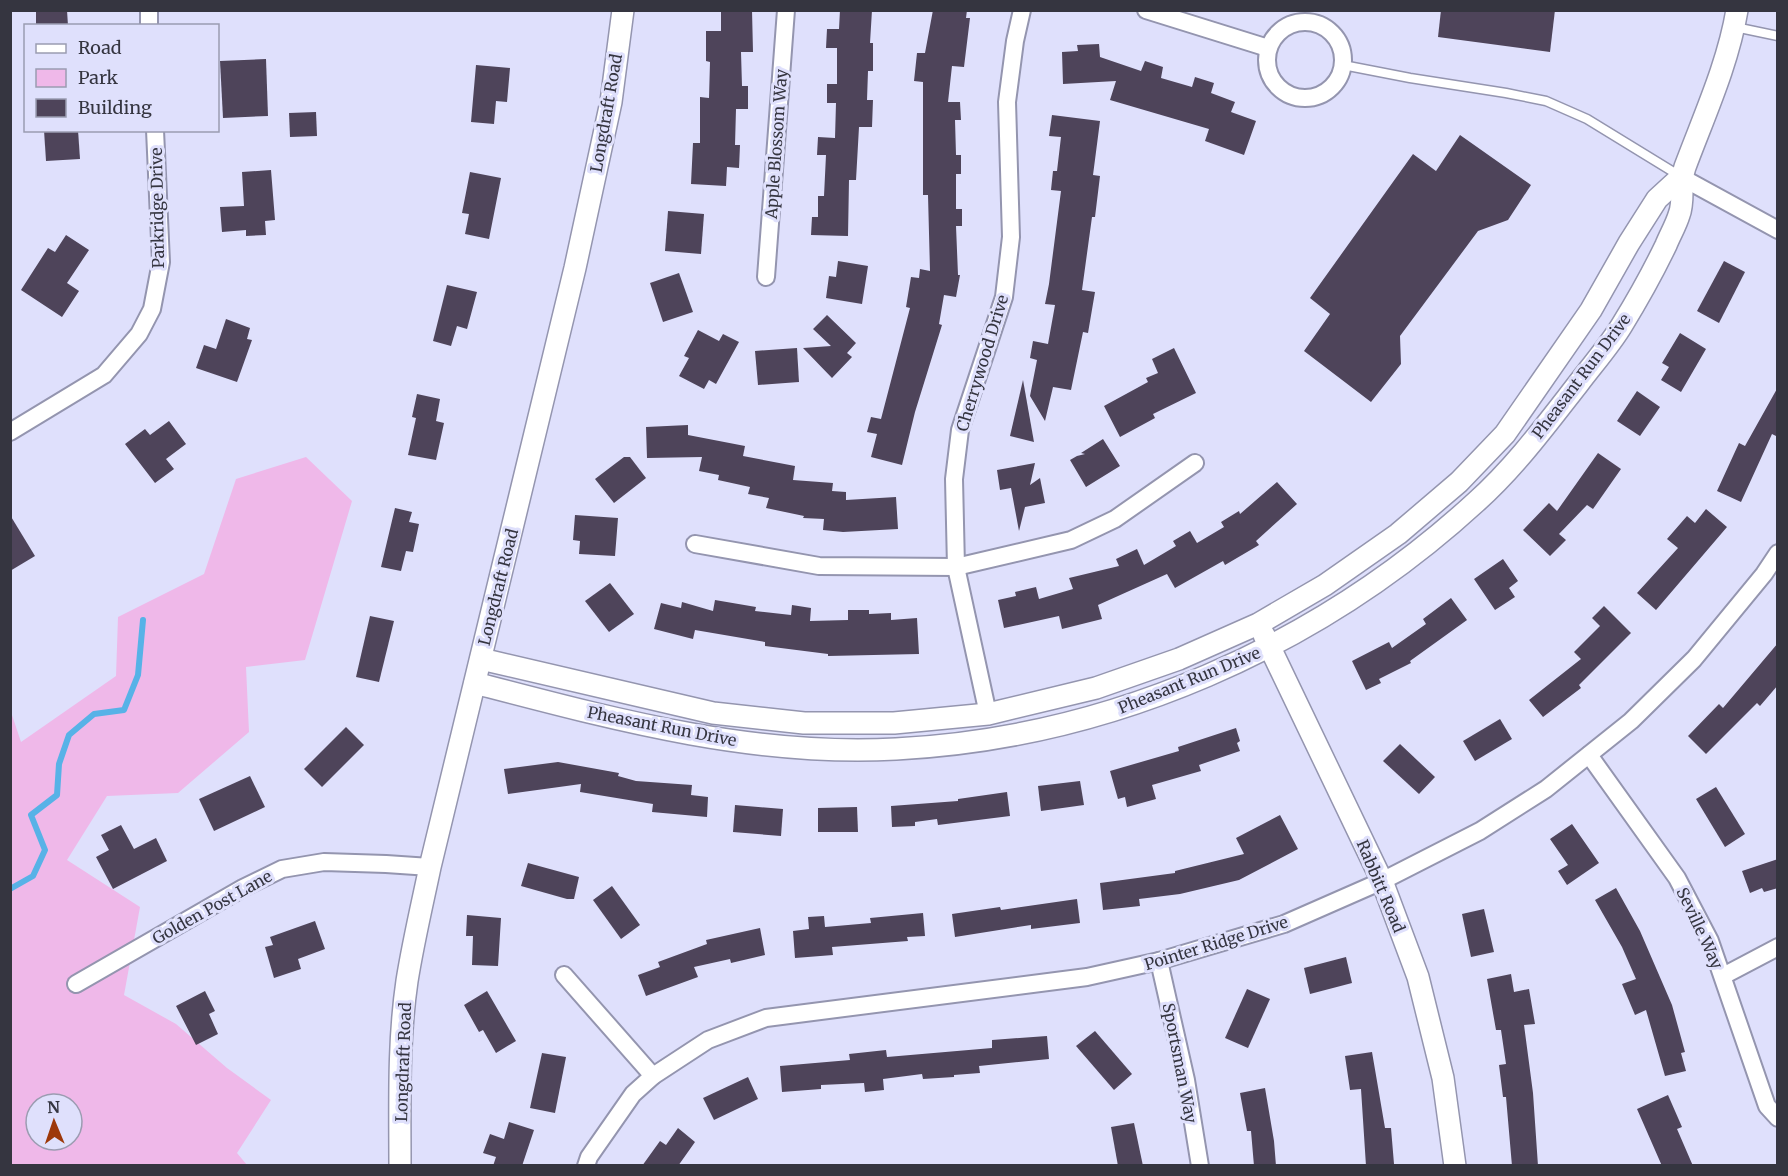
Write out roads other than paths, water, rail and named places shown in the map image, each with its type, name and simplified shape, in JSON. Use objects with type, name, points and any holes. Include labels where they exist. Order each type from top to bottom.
[{"type":"street","name":"Longdraft Road","points":[[400,1166],[400,1062],[407,982],[430,867],[575,268],[611,102],[623,10]]},
{"type":"street","name":"Apple Blossom Way","points":[[766,277],[786,10]]},
{"type":"street","name":"Cherrywood Drive","points":[[988,714],[956,567],[954,479],[960,430],[1004,297],[1011,237],[1007,102],[1014,41],[1022,10]]},
{"type":"street","points":[[1146,10],[1268,48]]},
{"type":"street","points":[[1312,16],[1338,40],[1344,56],[1344,65],[1341,75],[1327,91],[1307,99],[1297,98],[1278,88],[1271,79],[1266,59],[1268,48],[1278,32],[1312,16]]},
{"type":"street","name":"Pheasant Run Drive","points":[[475,683],[708,738],[803,749],[895,749],[992,740],[1104,713],[1189,683],[1270,647],[1339,608],[1414,555],[1478,501],[1526,451],[1626,318],[1657,263],[1681,211],[1681,177],[1715,88],[1736,19]]},
{"type":"street","name":"Parkridge Drive","points":[[10,432],[104,375],[139,334],[152,309],[161,262],[155,132]]},
{"type":"street","name":"Pheasant Run Drive","points":[[481,659],[713,712],[793,721],[894,723],[988,714],[1096,688],[1179,659],[1258,624],[1325,585],[1398,534],[1459,482],[1505,434],[1591,310],[1656,200],[1681,177]]},
{"type":"street","points":[[1681,177],[1778,230]]},
{"type":"street","points":[[695,544],[819,566],[956,567],[1071,540],[1115,519],[1195,463]]},
{"type":"street","name":"Pointer Ridge Drive","points":[[586,1166],[589,1157],[633,1094],[653,1076],[708,1040],[766,1018],[1087,977],[1159,961],[1284,924],[1382,881],[1480,831],[1546,789],[1631,721],[1694,658],[1764,574],[1778,553]]},
{"type":"street","name":"Rabbitt Road","points":[[1258,624],[1382,881],[1418,977],[1443,1078],[1455,1166]]},
{"type":"street","name":"Seville Way","points":[[1588,755],[1677,878],[1710,941],[1767,1106],[1778,1118]]},
{"type":"street","name":"Golden Post Lane","points":[[76,984],[243,888],[282,869],[324,862],[430,867]]},
{"type":"street","points":[[1723,976],[1778,947]]},
{"type":"street","name":"Sportsman Way","points":[[1159,961],[1186,1080],[1200,1166]]},
{"type":"street","points":[[564,975],[653,1076]]},
{"type":"lane","points":[[1736,19],[1778,36]]},
{"type":"lane","points":[[1344,65],[1546,101],[1587,119],[1681,177]]},
{"type":"waterway","points":[[10,889],[33,876],[45,850],[31,815],[57,795],[59,764],[69,735],[94,714],[124,710],[138,675],[143,620]]}]
